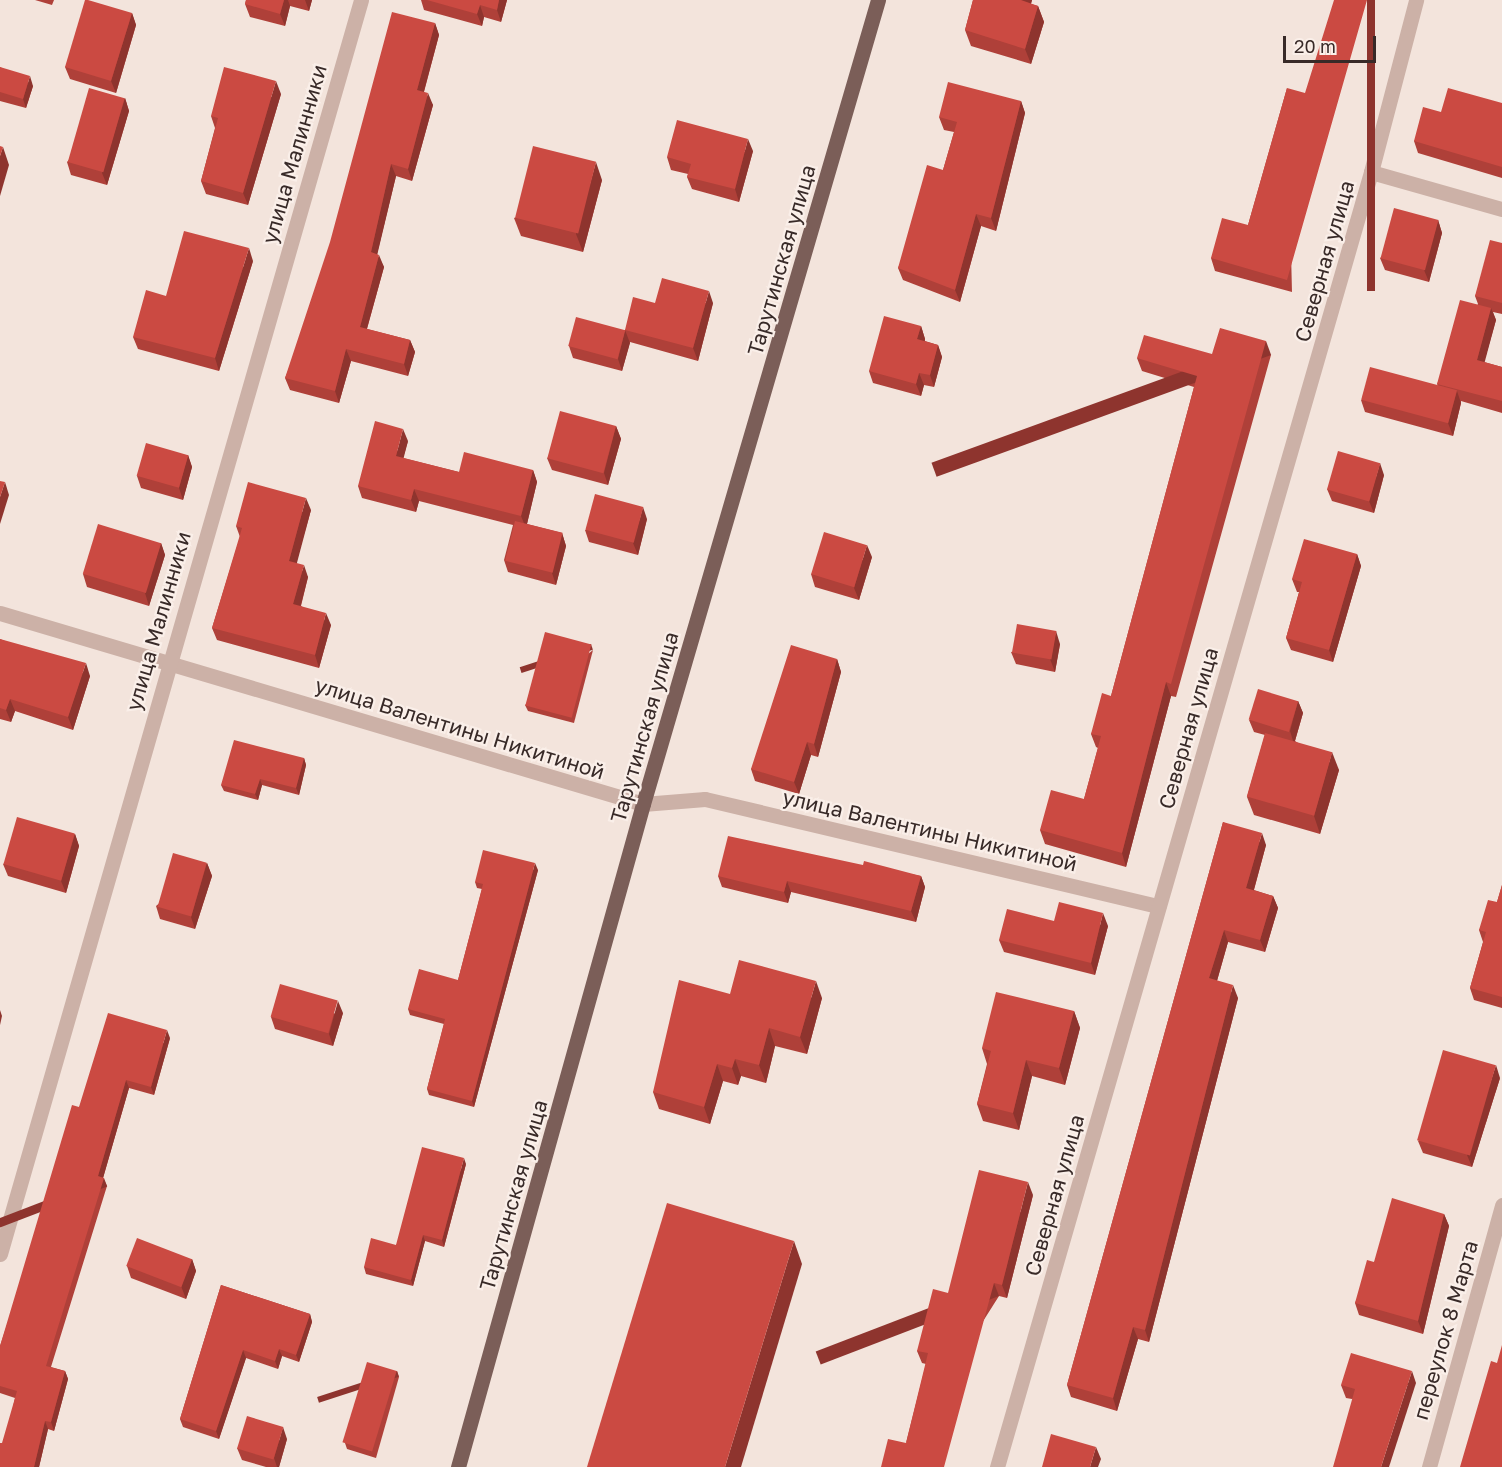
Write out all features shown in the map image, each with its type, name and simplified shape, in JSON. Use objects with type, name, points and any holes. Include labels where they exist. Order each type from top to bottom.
[{"type":"main road","name":"Тарутинская улица","points":[[458,1467],[643,804],[878,0]]},
{"type":"street","name":"улица Малинники","points":[[0,1254],[168,662],[361,0]]},
{"type":"street","name":"Северная улица","points":[[998,1467],[1371,172],[1416,0]]},
{"type":"street","points":[[1371,172],[1502,209]]},
{"type":"street","name":"улица Валентины Никитиной","points":[[0,612],[643,804],[705,799],[1159,906]]},
{"type":"street","name":"переулок 8 Марта","points":[[1429,1467],[1502,1205]]},
{"type":"building","points":[[85,0],[132,13],[111,81],[65,67]]},
{"type":"building","points":[[246,0],[284,0],[280,14],[245,4]]},
{"type":"building","points":[[427,0],[499,0],[497,10],[480,5],[477,14]]},
{"type":"building","points":[[973,0],[1021,0],[1038,6],[1025,49],[965,30]]},
{"type":"building","points":[[1334,0],[1367,0],[1287,280],[1211,258],[1222,218],[1248,225],[1287,88],[1305,93]]},
{"type":"building","points":[[392,12],[435,23],[417,90],[428,93],[408,169],[391,164],[371,252],[379,255],[360,327],[410,340],[404,364],[346,349],[335,391],[285,378],[330,242]]},
{"type":"building","points":[[0,67],[30,76],[23,99],[0,92]]},
{"type":"building","points":[[224,67],[276,81],[243,193],[201,181],[218,118],[211,116]]},
{"type":"building","points":[[948,82],[1021,101],[991,218],[976,214],[955,290],[898,268],[927,165],[943,170],[957,122],[939,117]]},
{"type":"building","points":[[89,88],[125,98],[103,172],[68,162]]},
{"type":"building","points":[[1448,88],[1502,103],[1502,167],[1414,141],[1423,107],[1441,112]]},
{"type":"building","points":[[677,120],[748,139],[735,189],[687,177],[691,164],[667,157]]},
{"type":"building","points":[[533,146],[596,162],[578,234],[515,218]]},
{"type":"building","points":[[1394,208],[1438,220],[1425,270],[1381,258]]},
{"type":"building","points":[[184,231],[249,248],[215,358],[133,337],[146,290],[166,296]]},
{"type":"building","points":[[1490,240],[1502,243],[1502,303],[1475,296]]},
{"type":"building","points":[[662,278],[709,291],[693,348],[625,330],[633,297],[655,303]]},
{"type":"building","points":[[1460,300],[1491,308],[1477,360],[1502,367],[1502,401],[1437,384]]},
{"type":"building","points":[[884,316],[921,326],[917,339],[938,345],[930,375],[919,373],[916,384],[869,371]]},
{"type":"building","points":[[576,317],[625,330],[617,359],[568,346]]},
{"type":"building","points":[[1220,328],[1266,341],[1171,684],[1166,682],[1122,853],[1040,830],[1051,790],[1084,799],[1101,736],[1091,734],[1102,693],[1111,696],[1197,376],[1137,358],[1144,335],[1212,354]]},
{"type":"building","points":[[1370,367],[1457,390],[1448,423],[1361,400]]},
{"type":"building","points":[[560,411],[616,426],[603,473],[547,458]]},
{"type":"building","points":[[375,421],[403,429],[396,456],[459,472],[464,452],[533,470],[521,516],[414,489],[411,500],[358,486]]},
{"type":"building","points":[[146,443],[188,455],[179,488],[137,476]]},
{"type":"building","points":[[1338,451],[1380,463],[1369,502],[1327,489]]},
{"type":"building","points":[[0,481],[5,482],[0,497]]},
{"type":"building","points":[[248,482],[306,498],[289,561],[304,565],[293,604],[326,613],[315,655],[212,628],[242,528],[236,526]]},
{"type":"building","points":[[595,494],[643,507],[634,543],[585,530]]},
{"type":"building","points":[[515,521],[563,533],[553,573],[505,561]]},
{"type":"building","points":[[98,524],[161,543],[146,593],[83,574]]},
{"type":"building","points":[[824,532],[867,545],[854,587],[811,574]]},
{"type":"building","points":[[1304,539],[1357,554],[1329,650],[1286,638],[1302,582],[1292,579]]},
{"type":"building","points":[[1017,624],[1056,631],[1051,660],[1012,653]]},
{"type":"building","points":[[545,632],[591,644],[572,718],[525,705]]},
{"type":"building","points":[[0,639],[86,663],[68,717],[10,699],[6,710],[0,708]]},
{"type":"building","points":[[791,645],[837,659],[814,744],[807,742],[794,782],[751,769]]},
{"type":"building","points":[[1258,689],[1298,701],[1289,732],[1249,720]]},
{"type":"building","points":[[1265,733],[1332,752],[1314,816],[1247,796]]},
{"type":"building","points":[[234,740],[304,758],[296,788],[260,779],[255,794],[221,785]]},
{"type":"building","points":[[17,817],[75,834],[61,881],[3,864]]},
{"type":"building","points":[[1223,822],[1262,833],[1246,888],[1273,896],[1260,940],[1224,930],[1209,978],[1233,985],[1145,1330],[1133,1327],[1113,1398],[1067,1385]]},
{"type":"building","points":[[728,836],[863,865],[864,861],[921,876],[911,911],[787,881],[784,892],[718,876]]},
{"type":"building","points":[[483,850],[535,863],[472,1101],[427,1089],[445,1019],[408,1009],[419,969],[458,980],[483,884],[475,882]]},
{"type":"building","points":[[173,853],[207,863],[191,916],[158,907]]},
{"type":"building","points":[[1502,885],[1502,997],[1470,988],[1486,932],[1479,930],[1488,900],[1497,902]]},
{"type":"building","points":[[1059,902],[1103,913],[1091,963],[999,940],[1007,909],[1054,921]]},
{"type":"building","points":[[739,960],[816,981],[800,1037],[769,1028],[759,1065],[735,1059],[732,1068],[717,1064],[704,1107],[653,1092],[679,980],[730,994]]},
{"type":"building","points":[[280,984],[338,1001],[328,1033],[271,1017]]},
{"type":"building","points":[[996,992],[1074,1011],[1059,1068],[1026,1060],[1013,1113],[977,1104],[991,1051],[982,1048]]},
{"type":"building","points":[[108,1013],[167,1030],[151,1087],[126,1080],[98,1176],[104,1178],[46,1366],[65,1371],[51,1422],[45,1421],[34,1467],[0,1467],[0,1443],[2,1443],[17,1391],[0,1386],[0,1346],[72,1105],[79,1107]]},
{"type":"building","points":[[1443,1050],[1496,1065],[1470,1156],[1417,1140]]},
{"type":"building","points":[[422,1147],[464,1158],[442,1240],[423,1235],[411,1280],[364,1267],[371,1238],[396,1245]]},
{"type":"building","points":[[979,1170],[1028,1182],[1002,1285],[994,1283],[944,1467],[881,1467],[888,1439],[906,1443],[928,1353],[917,1351],[933,1289],[948,1293]]},
{"type":"building","points":[[1392,1198],[1444,1214],[1418,1321],[1355,1303],[1367,1260],[1374,1262]]},
{"type":"building","points":[[667,1203],[794,1241],[725,1467],[587,1467]]},
{"type":"building","points":[[137,1238],[192,1259],[181,1287],[126,1266]]},
{"type":"building","points":[[221,1285],[310,1314],[296,1355],[279,1349],[275,1361],[243,1350],[216,1431],[180,1419]]},
{"type":"building","points":[[1502,1345],[1502,1467],[1460,1467],[1491,1361],[1497,1363]]},
{"type":"building","points":[[1351,1353],[1412,1371],[1381,1467],[1333,1467],[1355,1389],[1341,1385]]},
{"type":"building","points":[[367,1362],[397,1371],[372,1451],[342,1442]]},
{"type":"building","points":[[247,1416],[283,1427],[273,1460],[237,1449]]},
{"type":"building","points":[[1051,1434],[1096,1447],[1090,1467],[1042,1467]]}]
